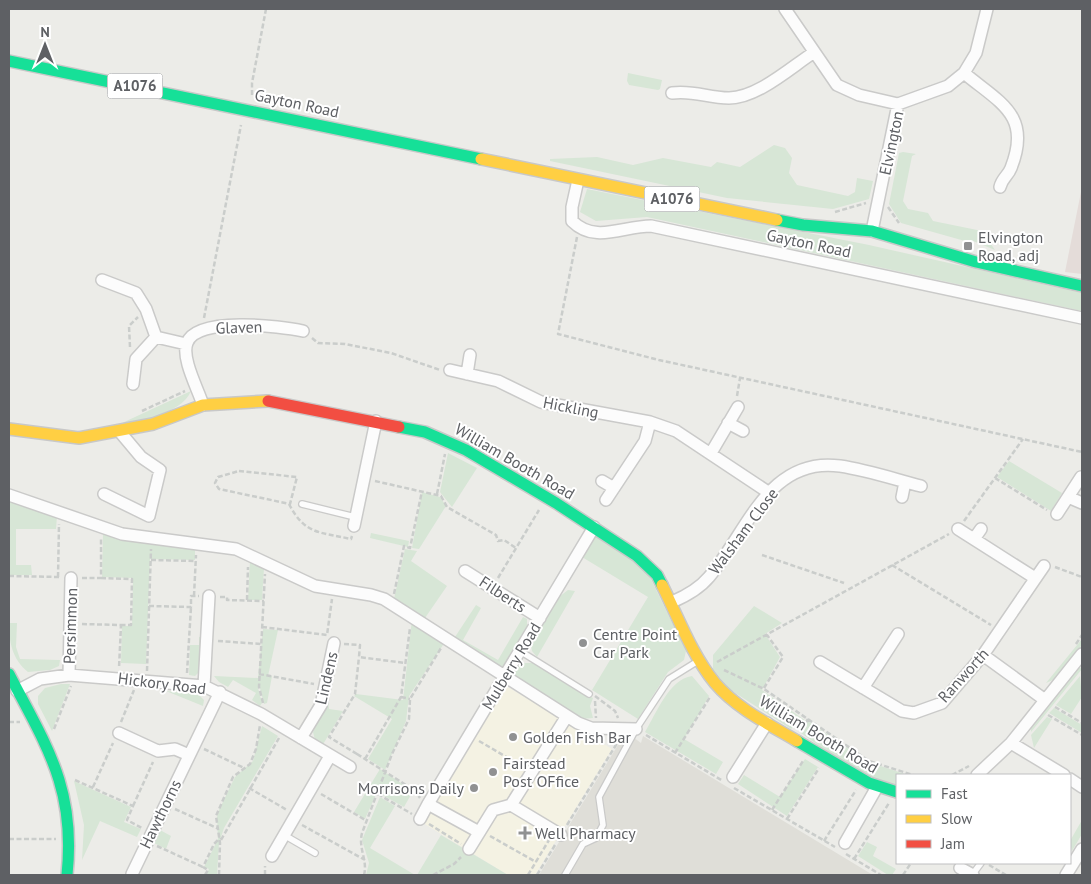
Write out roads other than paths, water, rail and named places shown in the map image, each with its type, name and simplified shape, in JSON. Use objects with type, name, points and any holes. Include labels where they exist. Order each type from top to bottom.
[{"type":"street","points":[[785,9],[813,53],[837,85],[859,95],[898,104]]},
{"type":"street","name":"Elvington","points":[[872,231],[898,104],[948,86],[964,73],[976,53],[986,9]]},
{"type":"street","points":[[672,93],[689,91],[719,97],[740,98],[756,91],[813,53]]},
{"type":"street","name":"Gayton Road","points":[[9,61],[803,225],[872,231],[976,262],[1082,286]]},
{"type":"street","points":[[964,73],[1011,113],[1016,122],[1018,143],[1011,171],[1002,178],[1000,187]]},
{"type":"street","name":"Gayton Road","points":[[578,180],[572,207],[572,221],[581,230],[595,234],[634,226],[652,226],[1082,318]]},
{"type":"street","points":[[102,280],[136,293],[146,309],[156,337]]},
{"type":"street","name":"Glaven","points":[[186,344],[194,333],[222,326],[284,326],[303,331]]},
{"type":"street","points":[[156,337],[186,344],[185,356],[203,405]]},
{"type":"street","points":[[133,384],[138,357],[156,337]]},
{"type":"street","points":[[467,374],[470,355]]},
{"type":"street","name":"Hickling","points":[[450,370],[498,380],[540,402],[650,422],[676,431],[768,492]]},
{"type":"street","name":"William Booth Road","points":[[9,429],[79,438],[120,432],[153,424],[203,405],[238,401],[287,403],[425,432],[466,450],[594,527],[651,568],[672,602],[700,660],[715,683],[728,696],[767,722],[877,787],[896,792]]},
{"type":"street","points":[[710,453],[738,407]]},
{"type":"street","points":[[354,521],[376,421]]},
{"type":"street","points":[[606,500],[645,441],[650,422]]},
{"type":"street","points":[[728,423],[743,430]]},
{"type":"street","points":[[104,494],[149,516],[160,470],[141,457],[120,432]]},
{"type":"street","name":"Walsham Close","points":[[672,602],[690,594],[708,578],[768,492],[787,476],[807,467],[839,466],[921,486]]},
{"type":"street","points":[[1057,514],[1081,477]]},
{"type":"street","points":[[602,481],[614,488]]},
{"type":"street","points":[[902,497],[905,482]]},
{"type":"street","points":[[9,495],[102,528],[152,540],[217,545],[248,554],[308,584],[333,590],[371,595],[393,603],[567,716],[591,728],[634,731]]},
{"type":"street","points":[[1068,498],[1082,503]]},
{"type":"street","name":"Mulberry Road","points":[[420,819],[594,527]]},
{"type":"street","points":[[958,529],[1035,578]]},
{"type":"street","points":[[974,540],[981,529]]},
{"type":"street","name":"Ranworth","points":[[820,662],[902,712],[914,713],[923,711],[942,702],[983,655],[1044,566]]},
{"type":"street","name":"Filberts","points":[[465,571],[540,618]]},
{"type":"street","name":"Persimmon","points":[[71,578],[72,675]]},
{"type":"street","points":[[204,686],[209,596]]},
{"type":"street","points":[[863,688],[898,634]]},
{"type":"street","name":"Lindens","points":[[301,738],[321,705],[327,686],[330,639]]},
{"type":"street","points":[[975,770],[1011,743],[1049,703],[1082,654]]},
{"type":"street","points":[[983,655],[1049,703]]},
{"type":"street","points":[[9,674],[63,786],[71,834],[67,875]]},
{"type":"street","name":"Hickory Road","points":[[17,691],[40,679],[72,675],[187,683],[204,686],[220,692],[261,714],[350,767]]},
{"type":"street","name":"Hawthorns","points":[[132,874],[220,692]]},
{"type":"street","points":[[469,849],[493,810],[511,804],[567,716]]},
{"type":"street","points":[[733,777],[767,722]]},
{"type":"street","points":[[119,733],[158,751],[191,750]]},
{"type":"street","points":[[1011,743],[1062,774]]},
{"type":"street","points":[[272,856],[330,756]]},
{"type":"street","points":[[1071,780],[1082,787]]},
{"type":"street","points":[[845,843],[877,787]]},
{"type":"street","points":[[511,804],[558,833]]},
{"type":"street","points":[[427,805],[480,831]]},
{"type":"street","points":[[1066,875],[1082,849]]},
{"type":"street","points":[[960,868],[973,875]]},
{"type":"lane","points":[[302,504],[354,521]]},
{"type":"lane","points":[[520,651],[589,694]]},
{"type":"lane","points":[[565,875],[583,844],[596,838],[603,825],[599,797],[634,731],[669,679],[700,660]]},
{"type":"lane","points":[[284,835],[315,853]]},
{"type":"lane","points":[[973,875],[979,864]]},
{"type":"place","name":"Elvington Road, adj","points":[[968,246]]},
{"type":"place","name":"Centre Point Car Park","points":[[583,643]]},
{"type":"place","name":"Golden Fish Bar","points":[[513,737]]},
{"type":"place","name":"Fairstead Post OFfice","points":[[493,772]]},
{"type":"place","name":"Morrisons Daily","points":[[474,788]]},
{"type":"place","name":"Well Pharmacy","points":[[525,833]]}]
